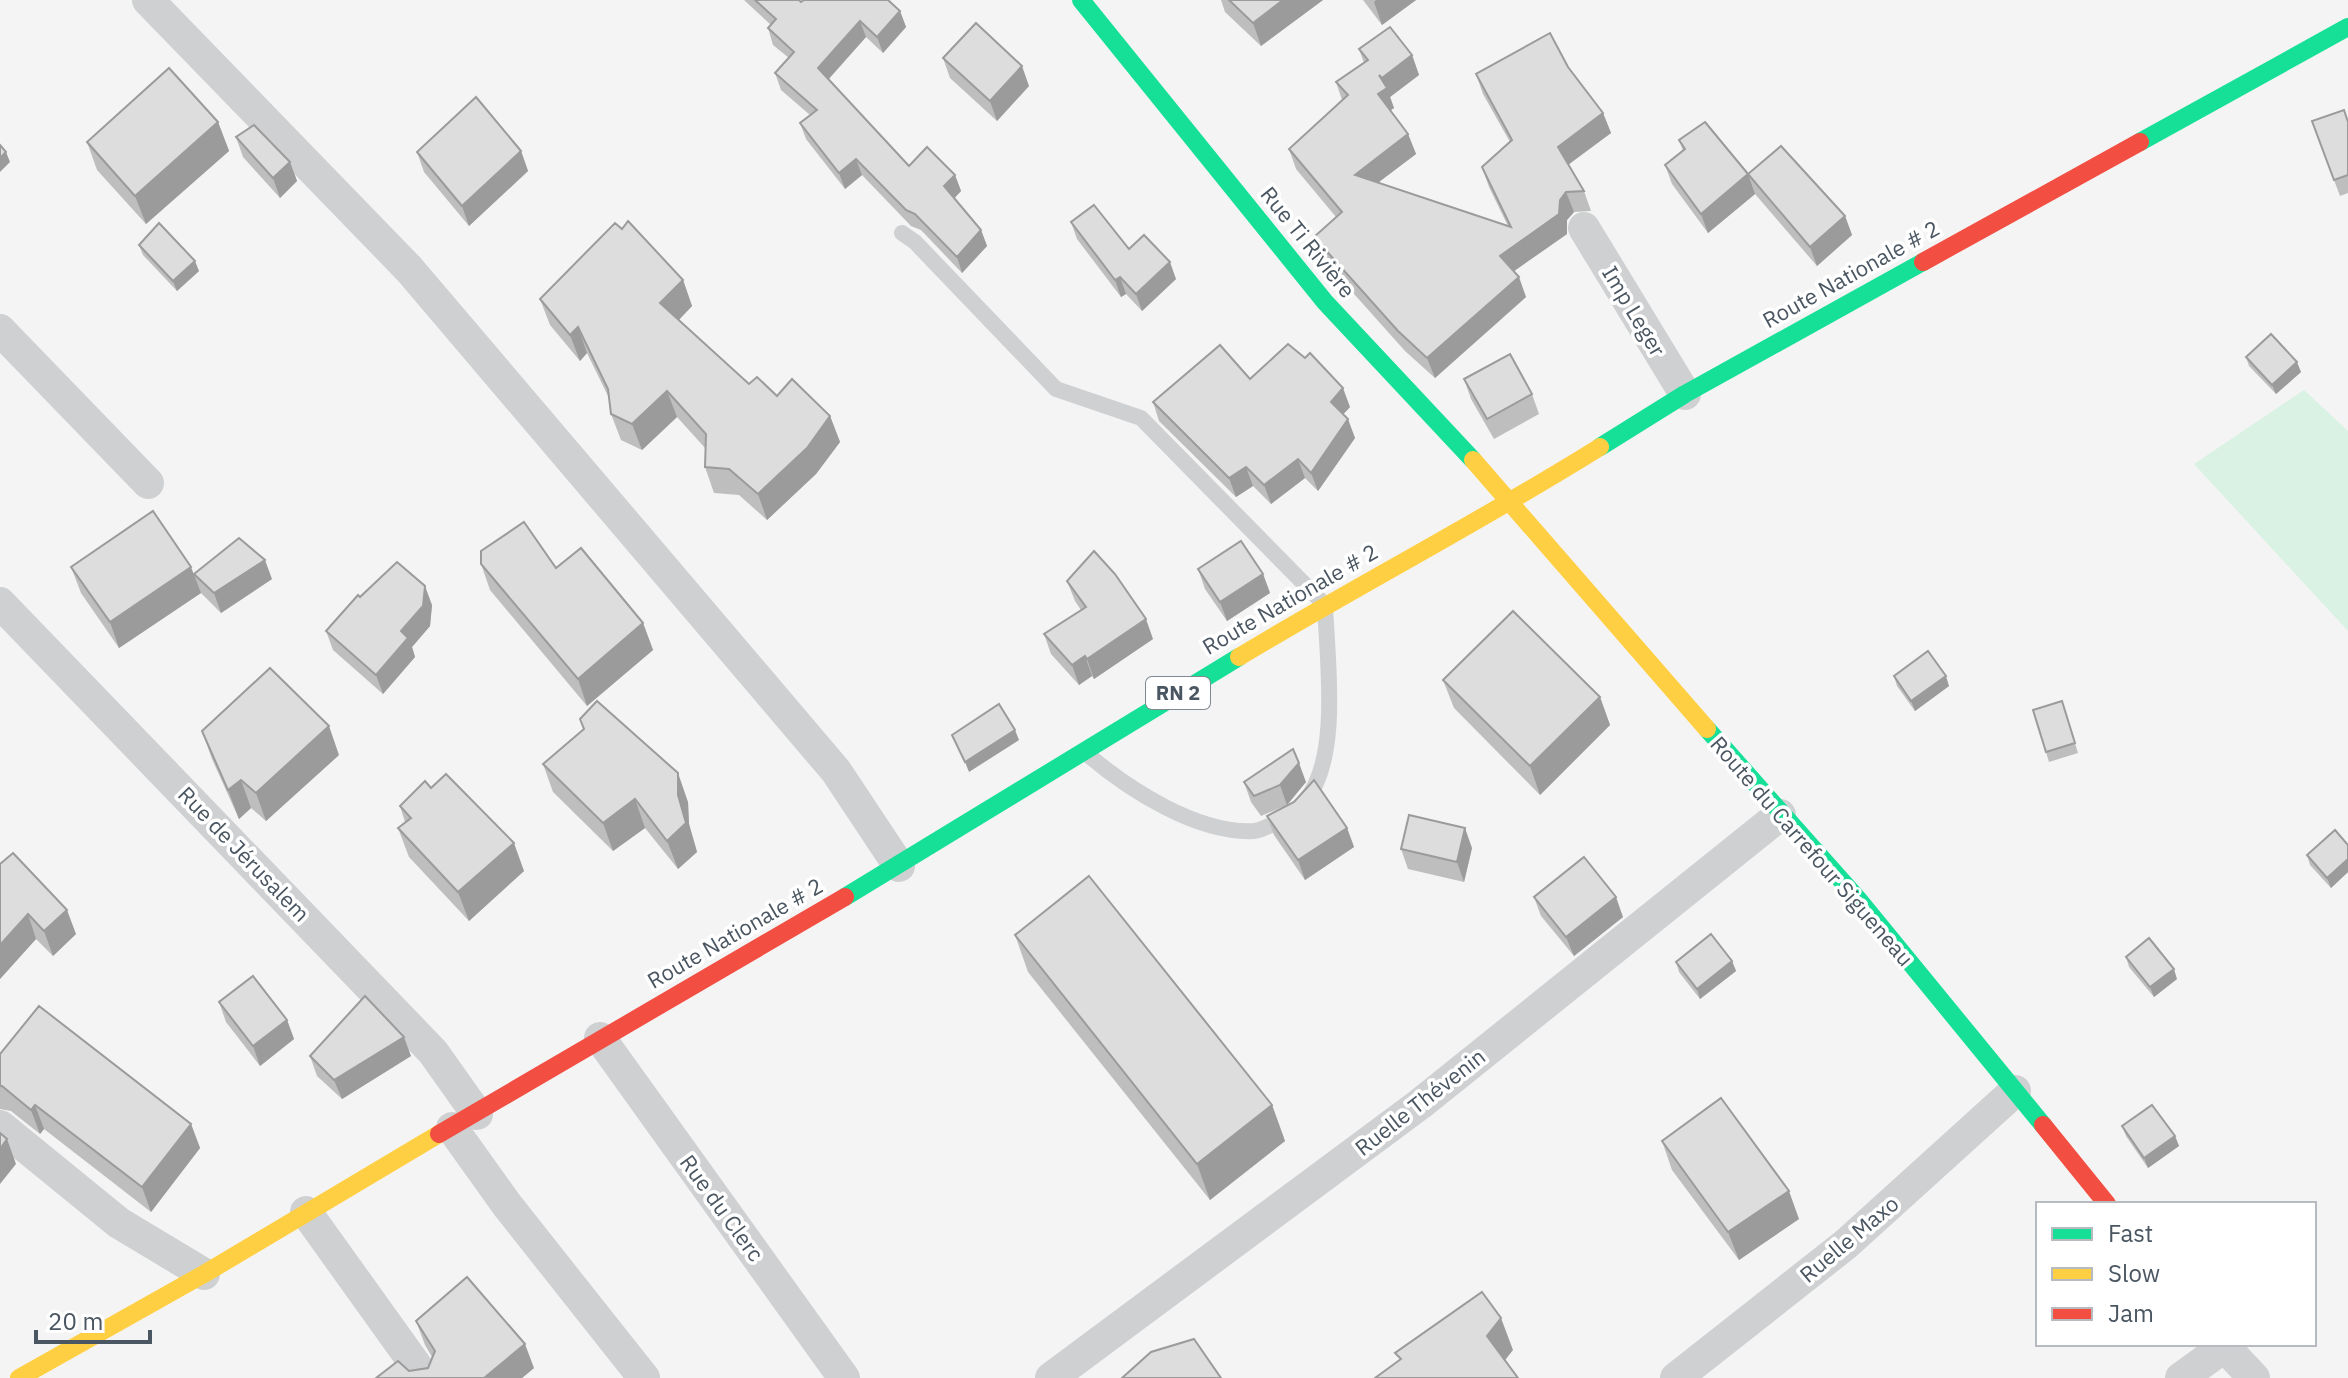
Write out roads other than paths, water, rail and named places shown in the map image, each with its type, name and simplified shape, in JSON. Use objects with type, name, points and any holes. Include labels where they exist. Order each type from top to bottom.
[{"type":"main road","name":"Rue Ti Rivière","points":[[1081,0],[1325,302],[1512,502]]},
{"type":"main road","name":"Route Nationale # 2","points":[[19,1378],[204,1274],[600,1038],[899,866],[1082,751],[1325,605],[1512,502],[1685,394],[2348,27]]},
{"type":"main road","name":"Route du Carrefour Sigueneau","points":[[1512,502],[1780,815],[1858,899],[2105,1202]]},
{"type":"street","points":[[148,0],[409,269],[836,771],[899,866]]},
{"type":"street","name":"Imp Leger","points":[[1584,228],[1685,394]]},
{"type":"street","points":[[0,330],[148,483]]},
{"type":"street","name":"Rue de Jérusalem","points":[[0,603],[433,1052],[507,1205],[644,1378]]},
{"type":"street","name":"Ruelle Thévenin","points":[[1051,1378],[1420,1104],[1780,815]]},
{"type":"street","name":"Rue du Clerc","points":[[600,1038],[844,1378]]},
{"type":"street","name":"Ruelle Maxo","points":[[1676,1378],[1846,1244],[2015,1091]]},
{"type":"street","points":[[0,1126],[119,1223],[204,1274]]},
{"type":"street","points":[[306,1212],[425,1378]]},
{"type":"street","points":[[2181,1378],[2223,1346],[2254,1378]]},
{"type":"lane","points":[[902,233],[915,242],[1056,389],[1141,418],[1325,605],[1327,739],[1317,787],[1293,814],[1255,831],[1196,821],[1124,785],[1082,751]]}]
